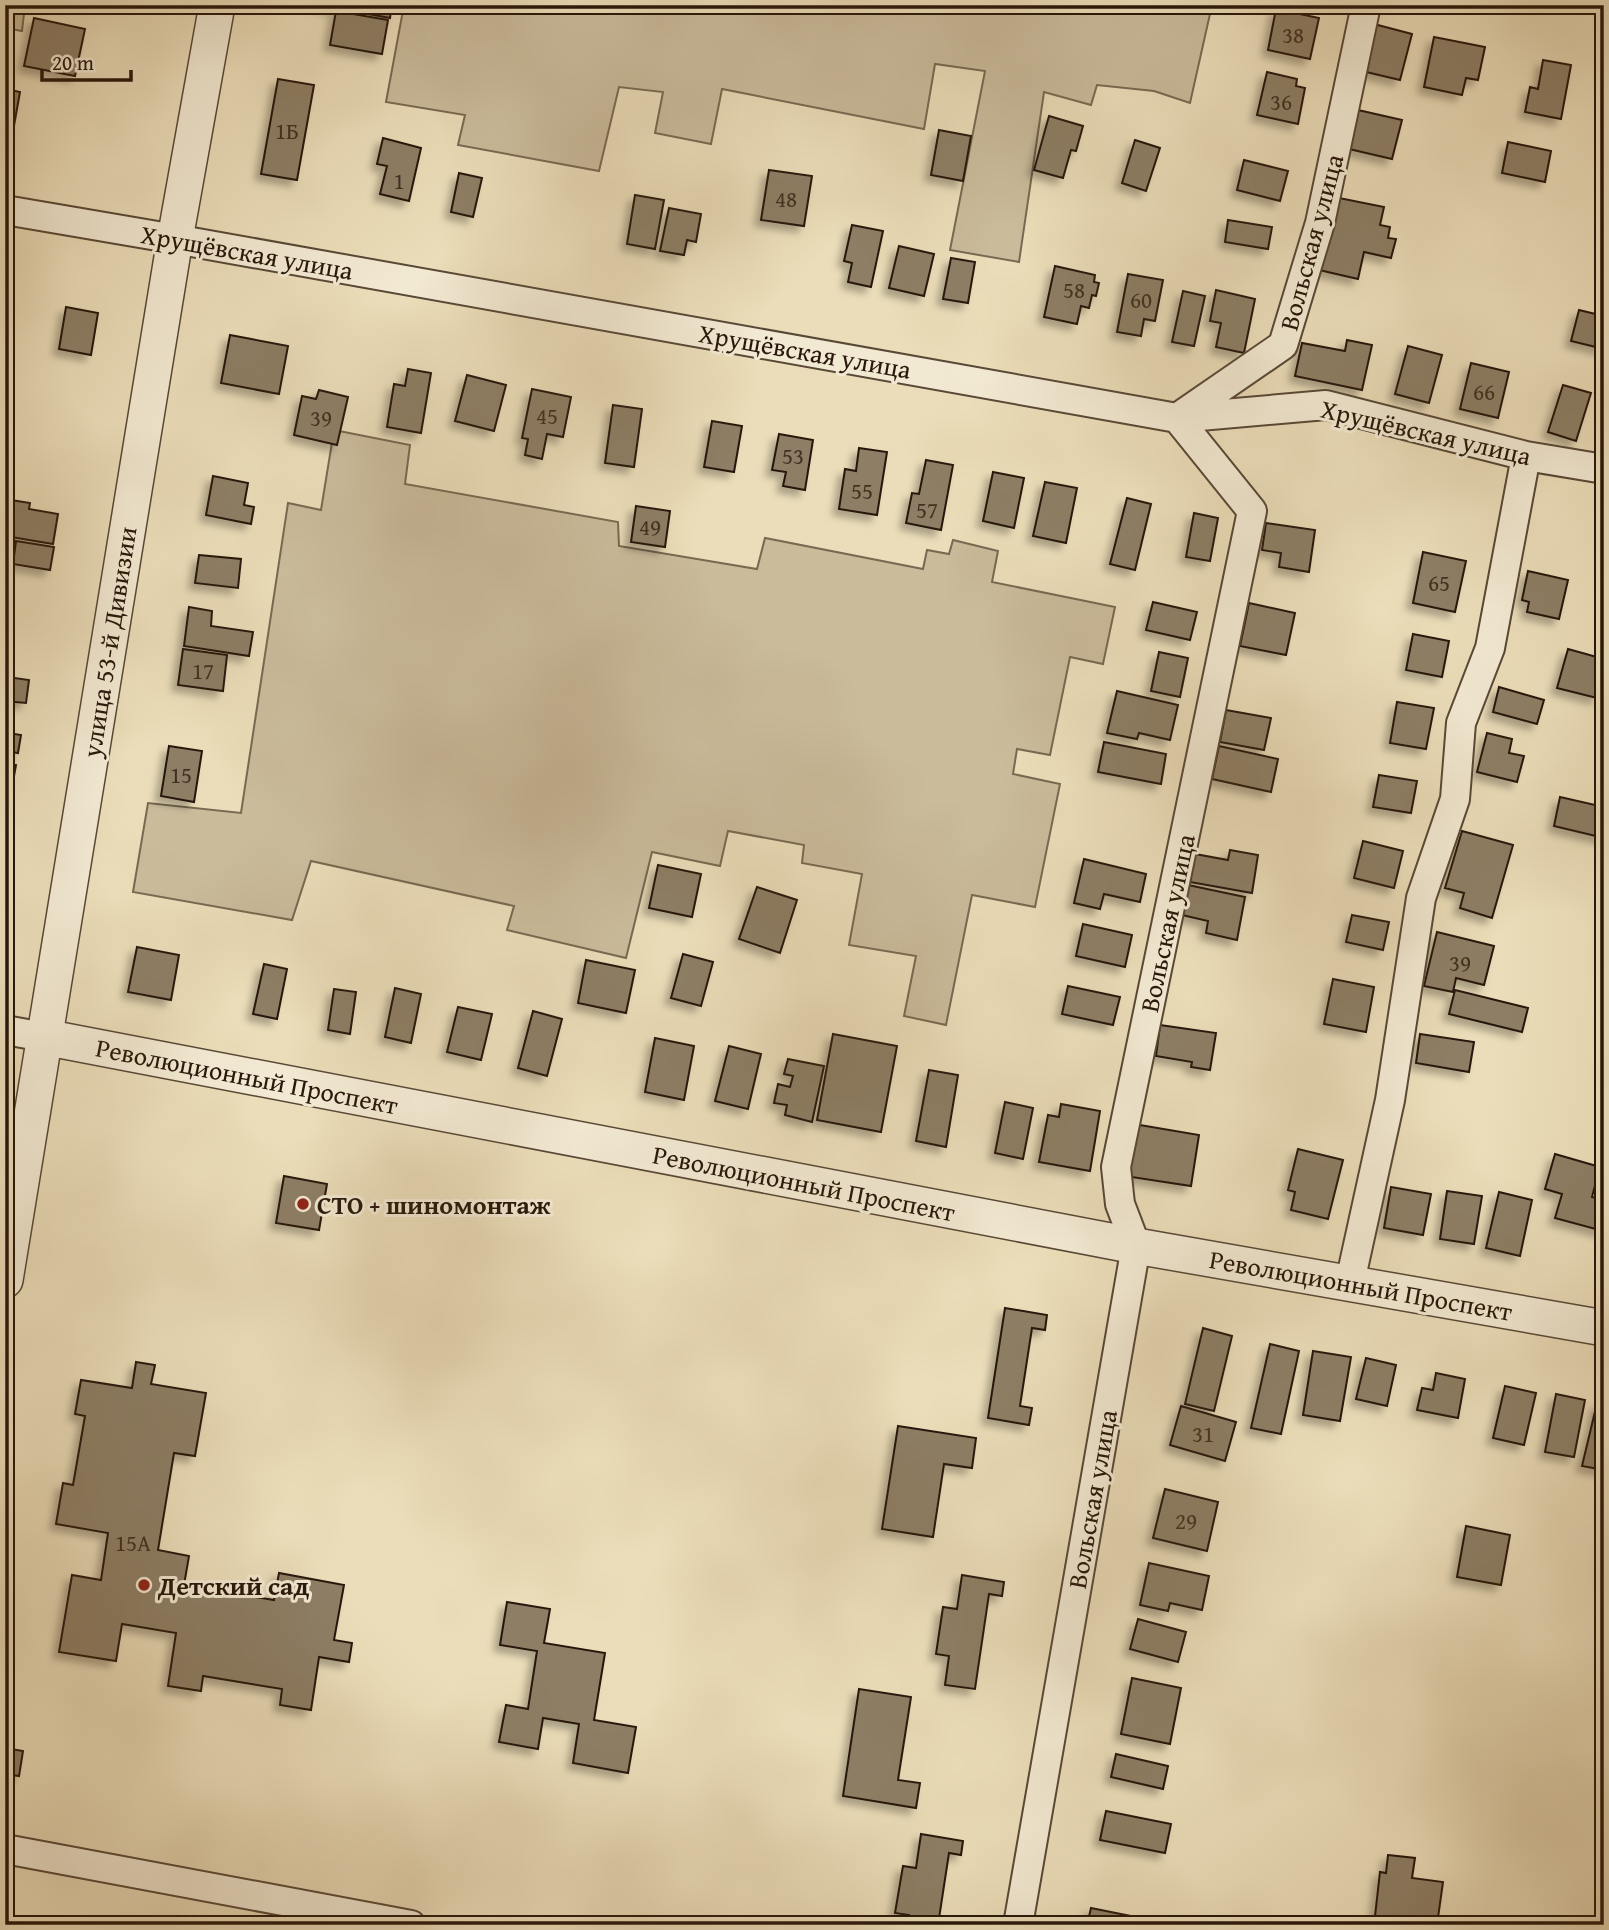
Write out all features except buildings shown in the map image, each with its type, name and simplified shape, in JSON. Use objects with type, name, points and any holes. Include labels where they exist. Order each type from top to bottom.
[{"type":"street","name":"улица 53-й Дивизии","points":[[5,1280],[174,239],[217,5]]},
{"type":"street","name":"Вольская улица","points":[[1018,1925],[1136,1246],[1120,1204],[1116,1167],[1252,511],[1177,418],[1283,345],[1320,223],[1366,5]]},
{"type":"street","name":"Хрущёвская улица","points":[[5,210],[1177,418],[1326,405],[1526,456],[1604,469]]},
{"type":"street","points":[[1350,1282],[1390,1100],[1421,898],[1455,799],[1461,723],[1490,648],[1526,456]]},
{"type":"street","name":"Революционный Проспект","points":[[5,1030],[1136,1246],[1604,1328]]},
{"type":"street","points":[[5,1849],[411,1925]]},
{"type":"shaded area","points":[[5,5],[25,5],[22,31],[5,28]]},
{"type":"shaded area","points":[[404,5],[1212,5],[1190,103],[1154,91],[1097,85],[1091,105],[1044,92],[1019,262],[950,250],[985,71],[935,64],[924,129],[722,89],[711,144],[655,133],[663,92],[619,87],[599,171],[458,145],[465,115],[386,102]]},
{"type":"shaded area","points":[[334,430],[410,445],[405,484],[618,522],[619,546],[757,569],[765,538],[923,569],[927,550],[949,554],[953,540],[998,551],[992,582],[1115,607],[1103,664],[1070,657],[1050,755],[1017,749],[1013,774],[1060,784],[1035,907],[972,895],[946,1025],[904,1016],[916,956],[849,945],[862,874],[802,863],[804,845],[728,831],[720,866],[652,852],[626,958],[507,930],[514,906],[311,861],[292,920],[133,892],[148,803],[241,813],[288,503],[321,510]]},
{"type":"place","name":"СТО + шиномонтаж","points":[[303,1204]]},
{"type":"place","name":"Детский сад","points":[[144,1585]]}]
